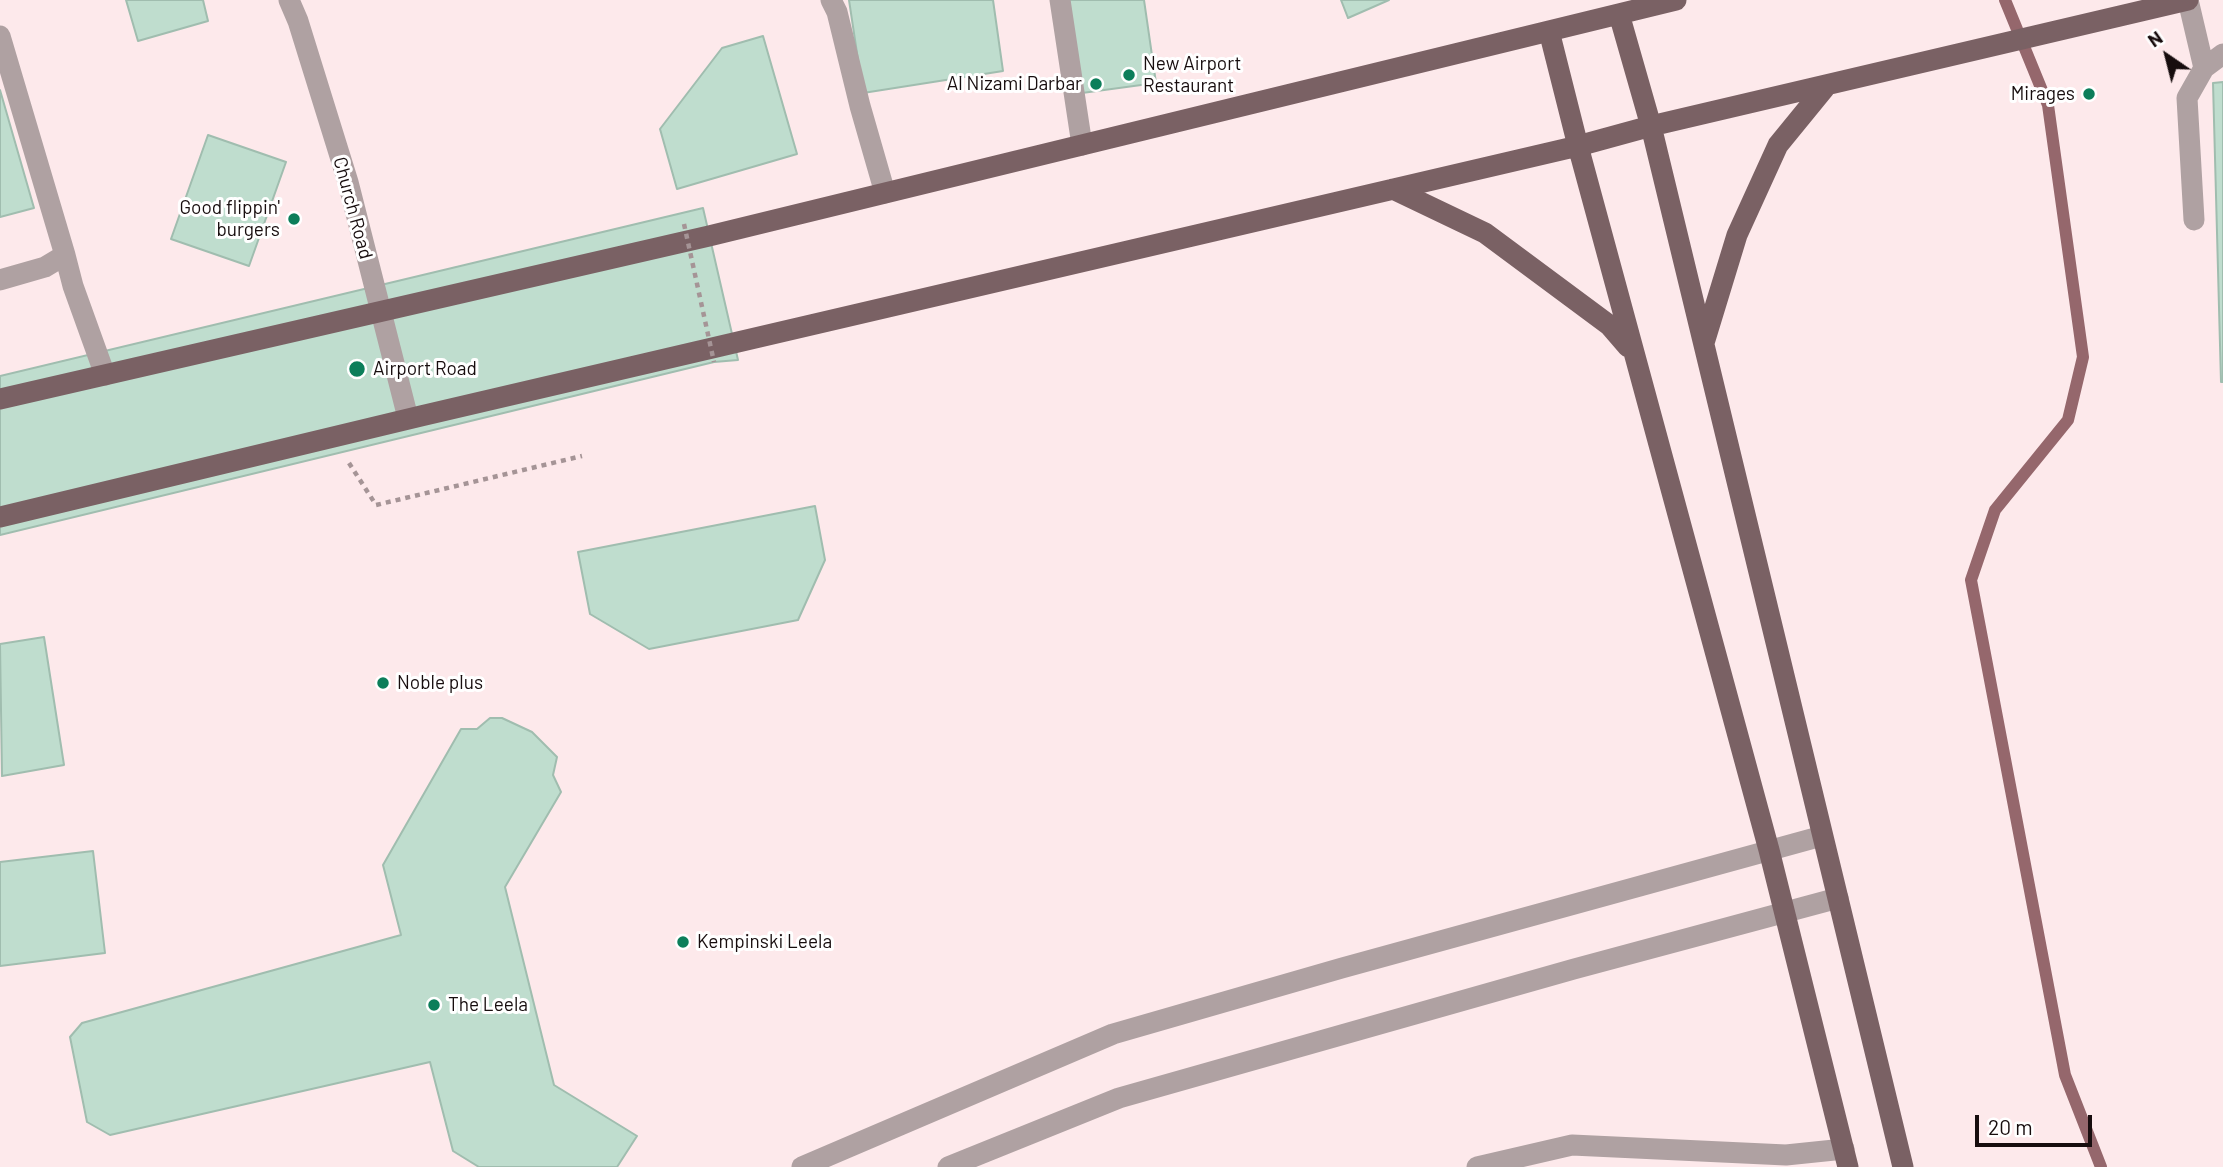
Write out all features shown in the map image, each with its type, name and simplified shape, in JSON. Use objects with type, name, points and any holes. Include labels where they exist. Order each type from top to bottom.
[{"type":"main road","points":[[0,399],[885,193],[1676,0]]},
{"type":"main road","points":[[0,517],[331,436],[1393,190],[1651,126],[2188,0]]},
{"type":"main road","points":[[1619,14],[1651,126],[1903,1167]]},
{"type":"main road","points":[[1549,31],[1769,850],[1846,1158]]},
{"type":"main road","points":[[1704,345],[1737,235],[1778,145],[1827,85]]},
{"type":"main road","points":[[1393,190],[1485,233],[1609,325],[1634,354]]},
{"type":"street","name":"Church Road","points":[[289,0],[348,182],[408,418]]},
{"type":"street","points":[[831,0],[837,12],[885,193]]},
{"type":"street","points":[[1060,0],[1082,145]]},
{"type":"street","points":[[2188,0],[2204,68]]},
{"type":"street","points":[[0,36],[73,286],[104,375]]},
{"type":"street","points":[[2194,220],[2187,98],[2204,68],[2223,54]]},
{"type":"street","points":[[0,280],[45,267],[65,255]]},
{"type":"street","points":[[802,1167],[1113,1034],[1822,836]]},
{"type":"street","points":[[948,1167],[1119,1098],[1838,898]]},
{"type":"street","points":[[1477,1167],[1572,1145],[1846,1158]]},
{"type":"path","points":[[684,224],[714,362]]},
{"type":"path","points":[[331,436],[376,505],[582,456]]},
{"type":"building","points":[[126,0],[203,0],[208,21],[138,41]]},
{"type":"building","points":[[849,0],[993,0],[1003,71],[863,93]]},
{"type":"building","points":[[1069,0],[1144,0],[1156,83],[1082,93]]},
{"type":"building","points":[[1341,0],[1389,0],[1348,18]]},
{"type":"building","points":[[763,36],[797,154],[677,189],[660,129],[722,48]]},
{"type":"building","points":[[2223,82],[2223,382],[2221,382],[2213,83]]},
{"type":"building","points":[[0,90],[34,208],[0,217]]},
{"type":"building","points":[[208,135],[286,162],[249,266],[171,239]]},
{"type":"building","name":"Airport Road","points":[[703,208],[738,360],[714,362],[0,535],[0,376]]},
{"type":"building","points":[[815,506],[825,560],[798,620],[649,649],[590,614],[578,552]]},
{"type":"building","points":[[44,637],[64,765],[2,776],[0,644]]},
{"type":"building","points":[[490,718],[502,718],[532,732],[557,757],[553,775],[561,792],[505,887],[554,1085],[637,1136],[617,1167],[479,1167],[453,1151],[430,1062],[110,1135],[87,1122],[70,1037],[82,1023],[401,935],[383,865],[461,729],[477,729]]},
{"type":"building","points":[[93,851],[105,953],[0,966],[0,862]]},
{"type":"waterway","points":[[2005,0],[2048,105],[2083,357],[2068,420],[1995,510],[1971,580],[2065,1075],[2101,1167]]},
{"type":"place","name":"New Airport Restaurant","points":[[1129,75]]},
{"type":"place","name":"Al Nizami Darbar","points":[[1096,84]]},
{"type":"place","name":"Mirages","points":[[2089,94]]},
{"type":"place","name":"Good flippin' burgers","points":[[294,219]]},
{"type":"place","name":"Airport Road","points":[[357,369]]},
{"type":"place","name":"Noble plus","points":[[383,683]]},
{"type":"place","name":"Kempinski Leela","points":[[683,942]]},
{"type":"place","name":"The Leela","points":[[434,1005]]}]
